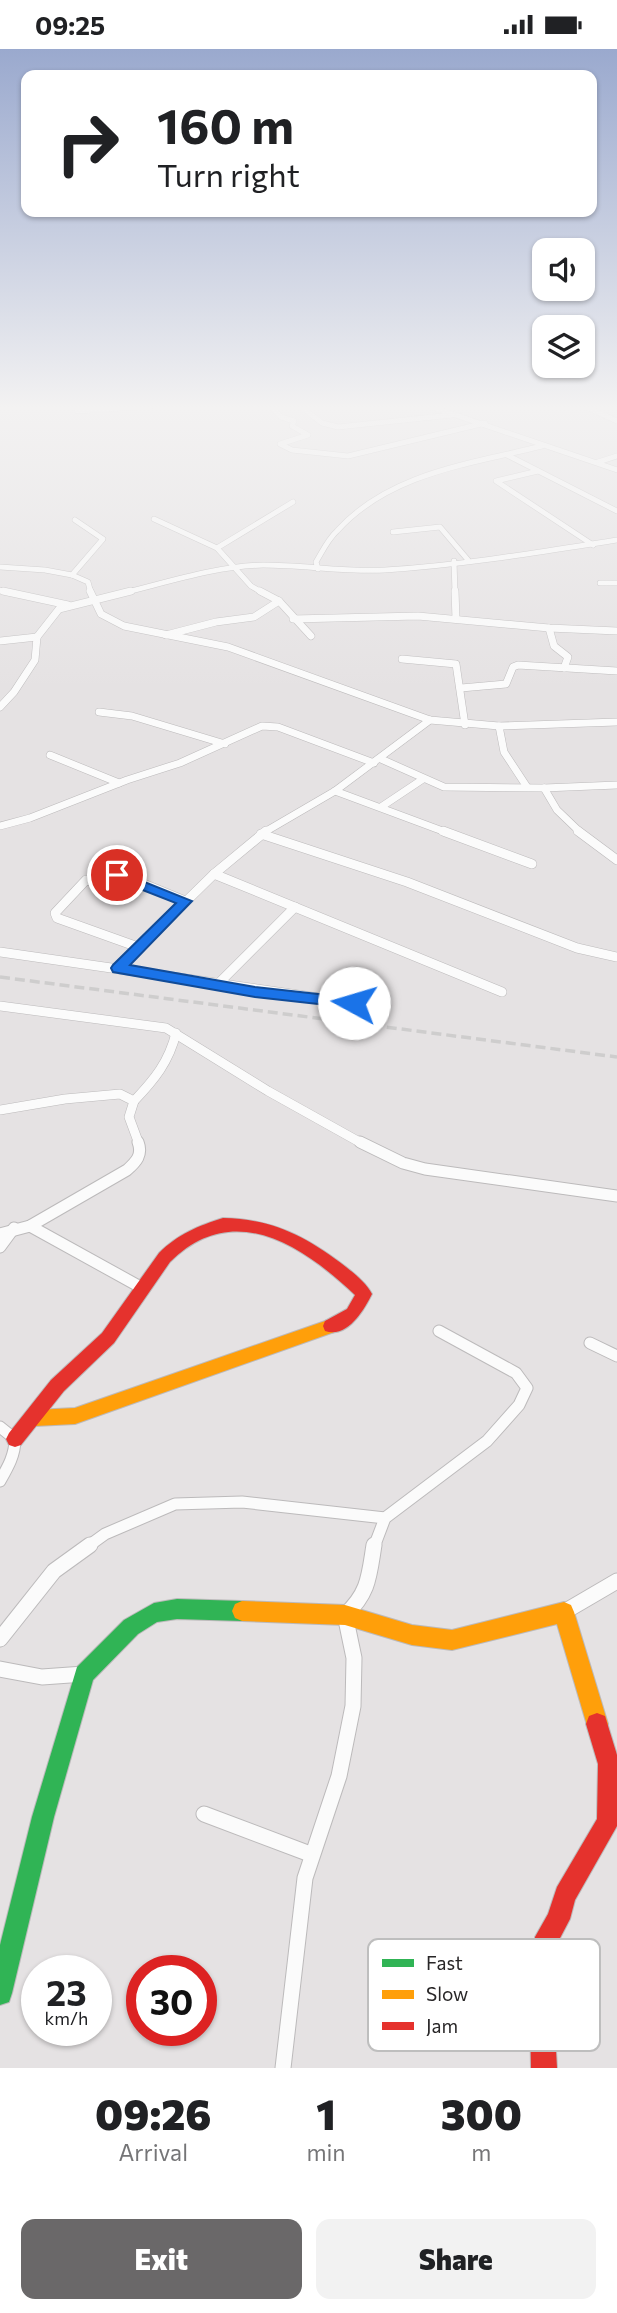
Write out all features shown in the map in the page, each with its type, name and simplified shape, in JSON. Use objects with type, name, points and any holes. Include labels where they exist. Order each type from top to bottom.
[{"type":"street","points":[[318,569],[316,562],[335,529],[370,500]]},
{"type":"street","points":[[525,500],[593,545]]},
{"type":"street","points":[[596,500],[617,511]]},
{"type":"street","points":[[217,548],[293,502]]},
{"type":"street","points":[[155,519],[217,548],[237,567],[251,586],[279,601],[311,636]]},
{"type":"street","points":[[72,575],[103,539],[75,520]]},
{"type":"street","points":[[393,532],[440,527],[468,560]]},
{"type":"street","points":[[0,707],[14,692],[35,660],[37,637],[59,609],[68,605],[237,567],[264,565],[387,570],[617,540]]},
{"type":"street","points":[[454,561],[456,619]]},
{"type":"street","points":[[0,567],[72,575],[88,582],[92,599],[105,618],[124,626],[228,647],[430,720],[499,726],[617,722]]},
{"type":"street","points":[[600,583],[617,583]]},
{"type":"street","points":[[0,590],[68,605]]},
{"type":"street","points":[[162,635],[216,622],[254,617],[279,601]]},
{"type":"street","points":[[293,619],[389,615],[617,631]]},
{"type":"street","points":[[549,628],[554,646],[568,657],[564,668]]},
{"type":"street","points":[[0,641],[37,637]]},
{"type":"street","points":[[402,659],[456,664],[465,725]]},
{"type":"street","points":[[461,688],[506,684],[513,667],[517,665],[617,671]]},
{"type":"street","points":[[99,712],[132,716],[225,744]]},
{"type":"street","points":[[118,968],[214,874],[261,834],[335,791],[430,720]]},
{"type":"street","points":[[0,826],[30,818],[119,783],[180,764],[269,725],[378,761],[444,787],[544,789],[617,785]]},
{"type":"street","points":[[499,726],[499,742],[527,787]]},
{"type":"street","points":[[50,755],[119,783]]},
{"type":"street","points":[[380,807],[423,779]]},
{"type":"street","points":[[544,789],[550,804],[570,824],[617,860]]},
{"type":"street","points":[[335,791],[532,864]]},
{"type":"street","points":[[261,834],[407,882],[577,948],[617,957]]},
{"type":"street","points":[[138,947],[57,918],[55,913],[86,880],[106,883],[119,874],[186,901]]},
{"type":"street","points":[[214,874],[502,992]]},
{"type":"street","points":[[218,985],[295,907]]},
{"type":"street","points":[[0,953],[354,1003]]},
{"type":"street","points":[[0,1006],[166,1028],[268,1091],[403,1163],[425,1169],[617,1196]]},
{"type":"street","points":[[0,1234],[14,1228],[30,1226],[137,1161],[141,1150],[129,1117],[134,1101],[163,1071],[176,1033]]},
{"type":"street","points":[[0,1110],[65,1099],[120,1094],[134,1101]]},
{"type":"street","points":[[0,1481],[14,1457],[15,1439],[35,1418],[52,1392],[107,1339],[174,1247],[187,1238],[205,1230],[240,1222],[266,1227],[313,1251],[353,1280],[364,1294],[353,1314],[326,1329],[75,1416],[35,1418]]},
{"type":"street","points":[[30,1226],[144,1289]]},
{"type":"street","points":[[0,1247],[14,1228]]},
{"type":"street","points":[[345,1615],[360,1601],[366,1588],[377,1529],[385,1518],[499,1431],[524,1401],[527,1388],[516,1373],[439,1331]]},
{"type":"street","points":[[590,1343],[617,1356]]},
{"type":"street","points":[[0,1427],[15,1439]]},
{"type":"street","points":[[0,1639],[54,1571],[105,1534],[175,1504],[242,1502],[385,1518]]},
{"type":"street","points":[[0,1993],[43,1817],[84,1674],[131,1627],[154,1613],[177,1609],[345,1615],[412,1635],[452,1640],[564,1612],[617,1581]]},
{"type":"street","points":[[547,1939],[558,1919],[565,1895],[608,1821],[609,1764],[564,1612]]},
{"type":"street","points":[[283,2068],[305,1877],[310,1854],[332,1798],[348,1734],[356,1665],[353,1634],[345,1615]]},
{"type":"street","points":[[0,1669],[41,1679],[84,1674]]},
{"type":"street","points":[[204,1814],[310,1854]]},
{"type":"railway","points":[[0,977],[617,1057]]},
{"type":"traffic: fast","points":[[0,1993],[43,1817],[84,1674],[131,1627],[154,1613],[177,1609],[242,1611]]},
{"type":"traffic: slow","points":[[35,1418],[75,1416],[331,1326]]},
{"type":"traffic: slow","points":[[242,1611],[345,1615],[412,1635],[452,1640],[564,1612],[597,1724]]},
{"type":"traffic: jam","points":[[15,1439],[46,1399],[108,1338],[164,1258],[198,1232],[223,1225],[249,1225],[300,1243],[323,1258],[364,1294],[353,1314],[331,1326]]},
{"type":"traffic: jam","points":[[547,1939],[558,1919],[565,1895],[608,1821],[609,1764],[597,1724]]},
{"type":"traffic: jam","points":[[543,2051],[544,2068]]},
{"type":"route","points":[[117,875],[186,901],[118,968],[255,992],[354,1003]]}]
